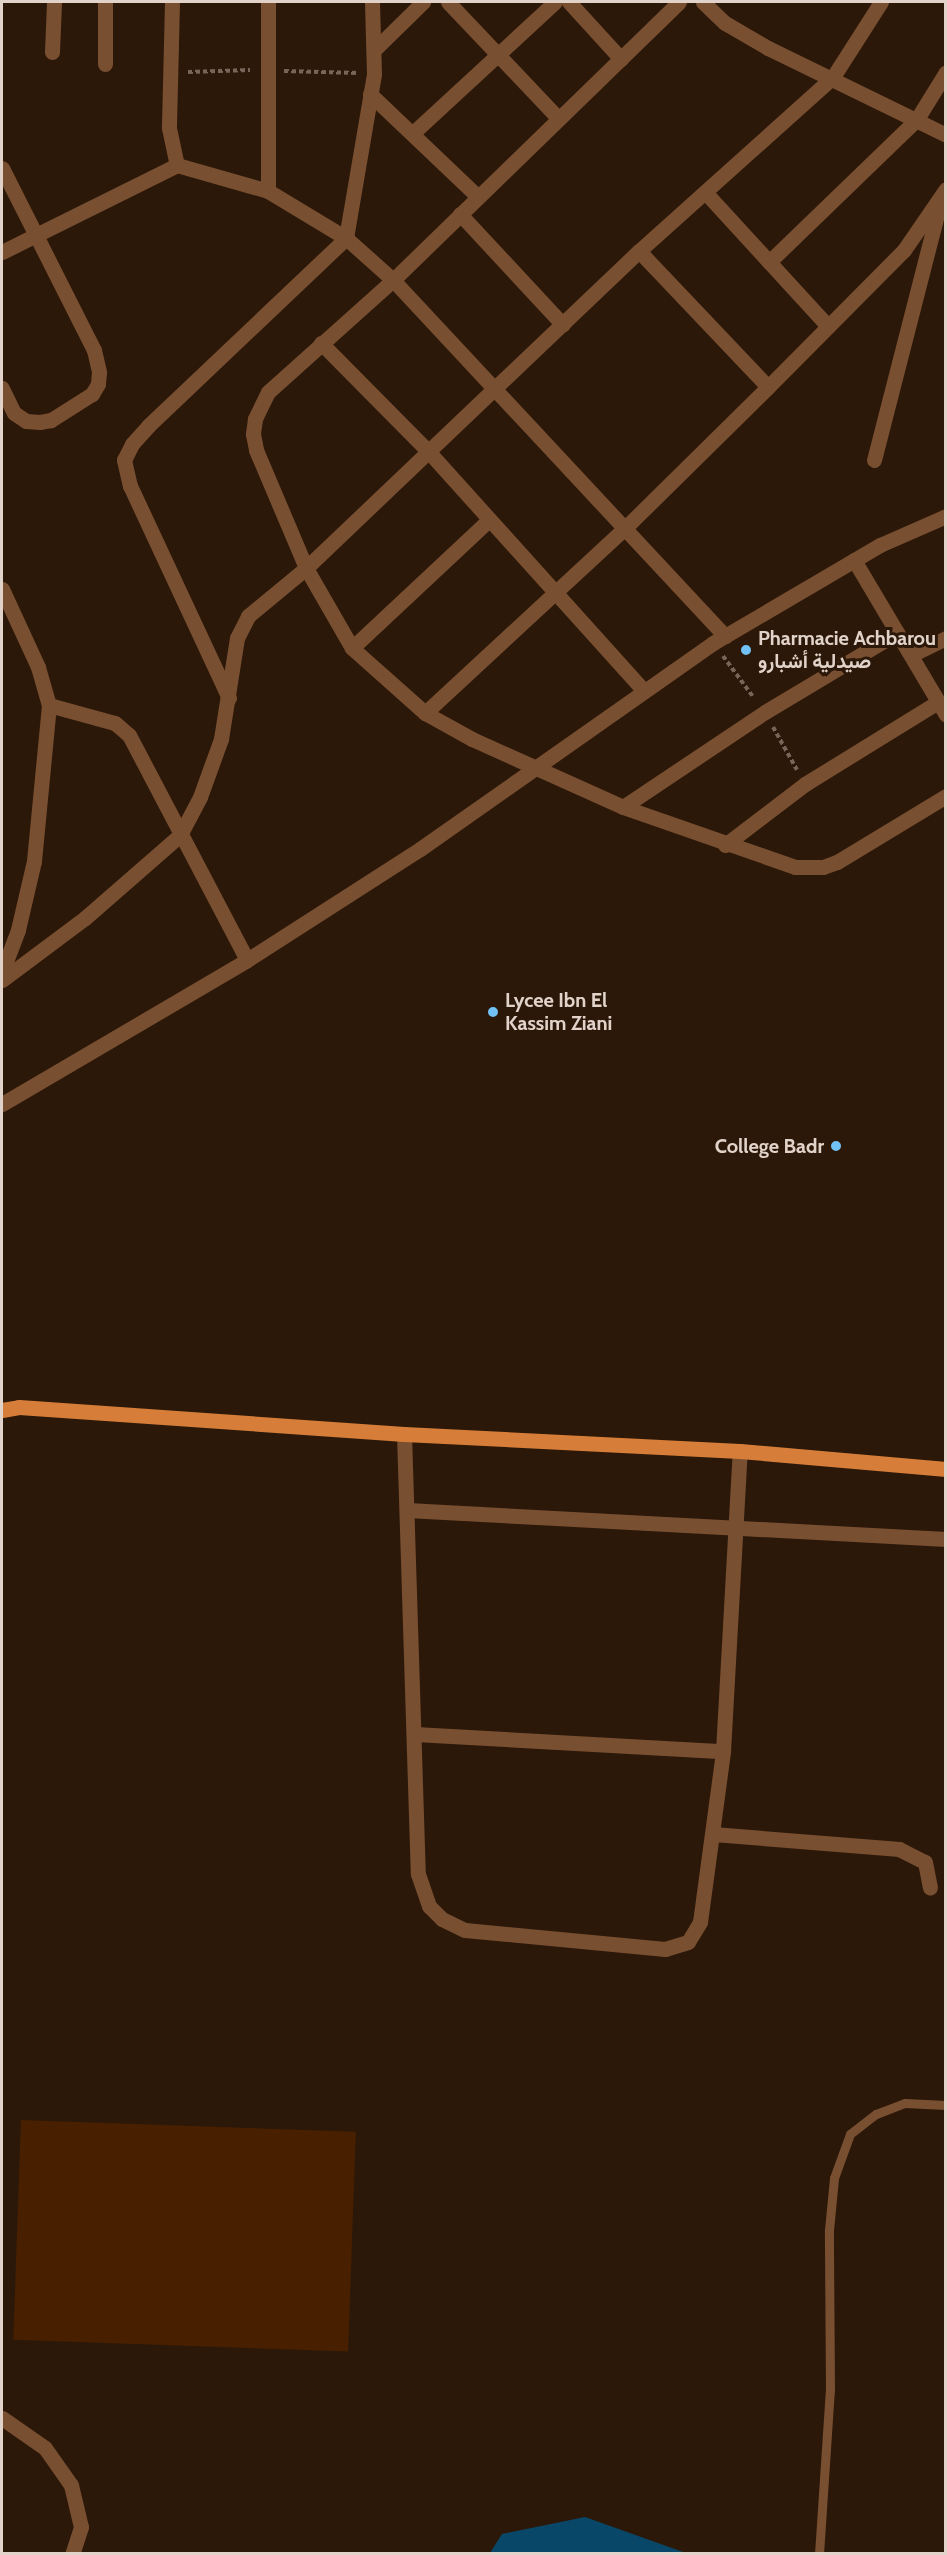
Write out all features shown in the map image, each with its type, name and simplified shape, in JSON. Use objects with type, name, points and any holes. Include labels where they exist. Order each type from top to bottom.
[{"type":"main road","points":[[2,1398],[19,1407]]},
{"type":"main road","points":[[2,1410],[19,1407],[404,1434],[740,1451],[945,1469]]},
{"type":"street","points":[[52,52],[54,2]]},
{"type":"street","points":[[105,2],[105,64]]},
{"type":"street","points":[[172,2],[169,128],[177,165]]},
{"type":"street","points":[[268,2],[268,191]]},
{"type":"street","points":[[229,698],[127,480],[124,460],[132,444],[148,426],[346,238],[370,94],[374,50],[372,2]]},
{"type":"street","points":[[374,50],[423,2]]},
{"type":"street","points":[[448,2],[558,118]]},
{"type":"street","points":[[414,132],[555,2]]},
{"type":"street","points":[[569,2],[621,59]]},
{"type":"street","points":[[679,2],[476,195],[460,214],[393,280],[268,392],[259,407],[253,434],[306,568],[352,648],[425,713],[532,769],[623,807],[725,845],[795,867],[823,867],[945,796]]},
{"type":"street","points":[[703,2],[725,23],[768,48],[833,77],[945,135]]},
{"type":"street","points":[[2,980],[85,918],[180,835],[207,778],[229,698],[237,638],[248,616],[306,568],[428,451],[497,389],[639,251],[833,77],[881,2]]},
{"type":"street","points":[[769,262],[917,119],[945,72]]},
{"type":"street","points":[[370,94],[414,132],[476,195]]},
{"type":"street","points":[[2,252],[177,165],[268,191],[346,238],[393,280],[725,636]]},
{"type":"street","points":[[2,168],[38,234],[93,350],[98,384],[74,407],[40,422],[26,421],[14,413],[2,388]]},
{"type":"street","points":[[705,192],[828,326]]},
{"type":"street","points":[[425,713],[625,528],[768,387],[904,250],[944,192]]},
{"type":"street","points":[[874,460],[944,192]]},
{"type":"street","points":[[460,214],[563,325]]},
{"type":"street","points":[[639,251],[768,387]]},
{"type":"street","points":[[321,343],[428,451],[643,690]]},
{"type":"street","points":[[2,1104],[247,960],[420,849],[643,690],[725,636],[854,560],[945,516]]},
{"type":"street","points":[[352,648],[489,520]]},
{"type":"street","points":[[725,845],[805,784],[942,708],[854,560]]},
{"type":"street","points":[[2,589],[38,667],[49,705],[34,861],[18,930],[2,972]]},
{"type":"street","points":[[623,807],[765,712],[897,633]]},
{"type":"street","points":[[911,655],[945,638]]},
{"type":"street","points":[[49,705],[122,727],[247,960]]},
{"type":"street","points":[[404,1434],[418,1874],[429,1906],[442,1919],[465,1930],[665,1948],[688,1942],[700,1922],[723,1751],[740,1451]]},
{"type":"street","points":[[407,1510],[736,1525],[945,1539]]},
{"type":"street","points":[[415,1734],[723,1751]]},
{"type":"street","points":[[713,1834],[899,1849],[925,1862],[930,1888]]},
{"type":"street","points":[[2,2418],[45,2448],[71,2486],[81,2527],[72,2553]]},
{"type":"lane","points":[[819,2553],[830,2390],[830,2230],[834,2178],[850,2134],[876,2114],[905,2103],[945,2105]]},
{"type":"shaded area","points":[[21,2120],[356,2132],[348,2352],[13,2340]]},
{"type":"water","points":[[585,2517],[686,2553],[490,2553],[502,2534]]},
{"type":"place","name":"Pharmacie Achbarou صيدلية أشبارو","points":[[746,650]]},
{"type":"place","name":"Lycee Ibn El Kassim Ziani","points":[[493,1012]]},
{"type":"place","name":"College Badr","points":[[836,1146]]}]
